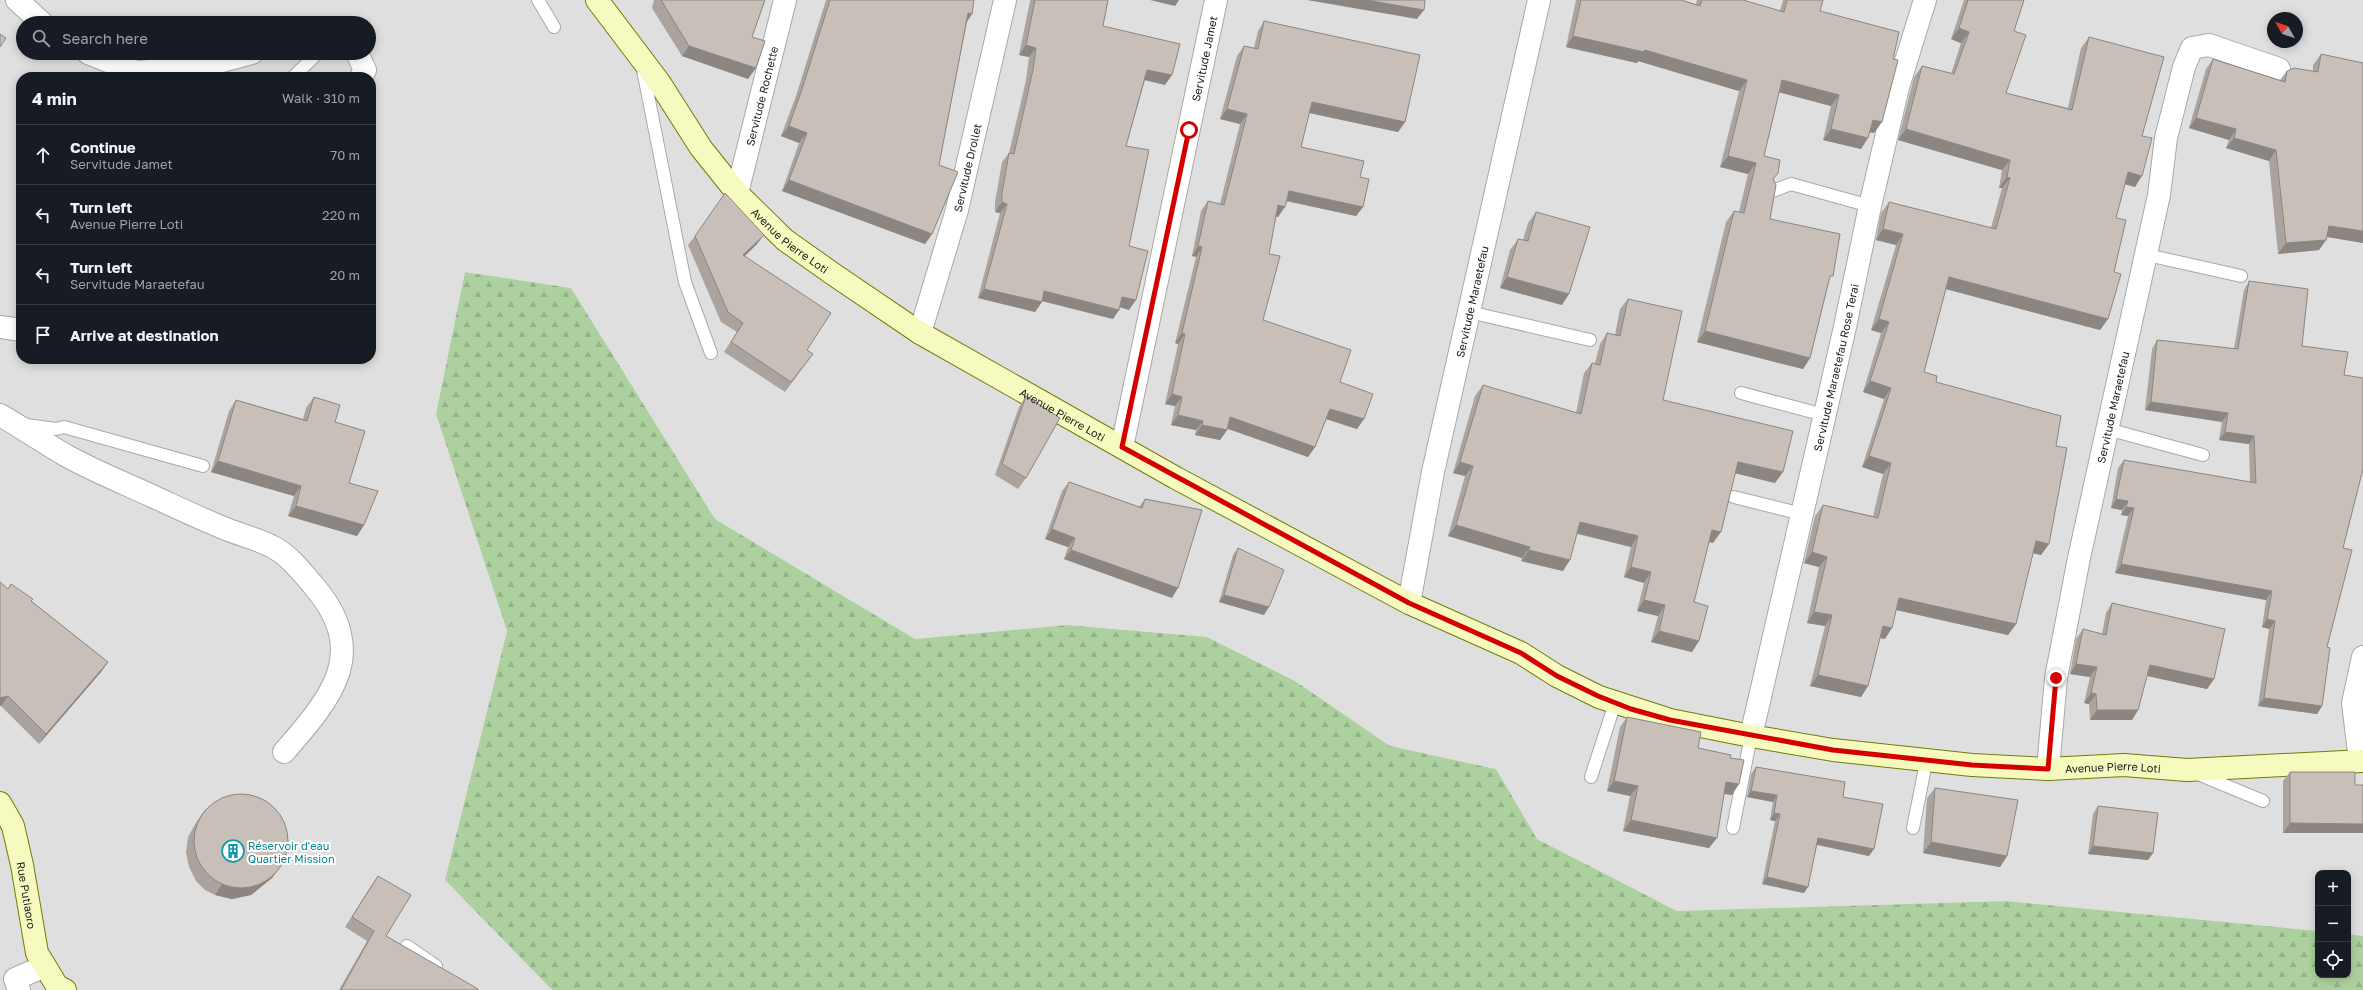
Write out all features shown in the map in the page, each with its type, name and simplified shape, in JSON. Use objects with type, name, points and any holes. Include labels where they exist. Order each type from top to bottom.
[{"type":"main road","name":"Avenue Pierre Loti","points":[[597,0],[640,57],[701,148],[737,193],[785,240],[920,333],[1122,447],[1409,603],[1521,653],[1557,676],[1615,703],[1670,720],[1751,736],[1833,750],[1925,760],[2048,769],[2124,765],[2187,770],[2362,761]]},
{"type":"main road","name":"Rue Putiaoro","points":[[0,803],[12,826],[23,872],[37,953],[60,989]]},
{"type":"street","points":[[17,0],[34,16]]},
{"type":"street","name":"Servitude Rochette","points":[[737,193],[785,0]]},
{"type":"street","name":"Servitude Drollet","points":[[920,333],[957,210],[1004,0]]},
{"type":"street","name":"Servitude Jamet","points":[[1122,447],[1216,0]]},
{"type":"street","name":"Servitude Maraetefau","points":[[1409,603],[1433,472],[1468,312],[1540,0]]},
{"type":"street","name":"Servitude Maraetefau Rose Terai","points":[[1751,736],[1898,87],[1925,0]]},
{"type":"street","name":"Servitude Maraetefau","points":[[2048,769],[2056,678],[2107,430],[2147,255],[2159,195],[2166,138],[2184,67],[2192,48],[2209,45],[2280,69]]},
{"type":"street","points":[[106,60],[136,72]]},
{"type":"street","points":[[164,72],[200,67],[226,60]]},
{"type":"street","points":[[360,60],[365,70],[364,72]]},
{"type":"street","points":[[0,327],[16,329]]},
{"type":"street","points":[[8,420],[67,456],[210,522],[272,546],[294,564],[317,589],[332,610],[338,624],[342,649],[339,672],[335,686],[317,714],[284,752]]},
{"type":"street","points":[[2362,761],[2353,703],[2363,657]]},
{"type":"street","points":[[19,990],[15,979],[45,966]]},
{"type":"lane","points":[[538,0],[554,27]]},
{"type":"lane","points":[[640,57],[685,282],[711,353]]},
{"type":"lane","points":[[298,72],[311,60]]},
{"type":"lane","points":[[1773,191],[1791,184],[1870,206]]},
{"type":"lane","points":[[2147,255],[2241,276]]},
{"type":"lane","points":[[1468,312],[1590,340]]},
{"type":"lane","points":[[1741,393],[1824,415]]},
{"type":"lane","points":[[8,420],[56,429],[64,427],[203,466]]},
{"type":"lane","points":[[2107,430],[2203,455]]},
{"type":"lane","points":[[1734,496],[1802,514]]},
{"type":"lane","points":[[1591,777],[1615,703]]},
{"type":"lane","points":[[1733,828],[1751,736]]},
{"type":"lane","points":[[1913,828],[1925,760]]},
{"type":"lane","points":[[2187,770],[2263,801]]},
{"type":"lane","points":[[408,946],[445,972]]},
{"type":"shaded area","points":[[0,0],[2363,0],[2363,936],[2351,934],[2351,870],[2315,870],[2315,931],[2006,901],[1677,911],[1537,839],[1496,769],[1390,746],[1295,681],[1207,637],[1067,625],[915,639],[715,519],[571,288],[465,272],[436,414],[507,631],[445,880],[552,990],[0,990]]},
{"type":"green space","points":[[465,272],[571,288],[715,519],[915,639],[1067,625],[1207,637],[1295,681],[1390,746],[1496,769],[1537,839],[1677,911],[2006,901],[2315,931],[2315,978],[2351,978],[2351,934],[2363,936],[2363,990],[552,990],[445,880],[507,631],[436,414]]},
{"type":"building","points":[[661,0],[765,0],[752,37],[765,41],[756,68],[689,46]]},
{"type":"building","points":[[830,0],[974,0],[972,14],[968,13],[939,165],[958,172],[932,234],[789,180],[807,133],[789,126]]},
{"type":"building","points":[[1035,0],[1108,0],[1103,26],[1180,44],[1172,75],[1147,70],[1126,146],[1149,150],[1129,246],[1148,251],[1136,300],[1122,297],[1119,310],[1044,291],[1042,302],[984,289],[1007,204],[1002,202],[1002,193],[1009,153],[1014,154],[1033,70],[1036,48],[1026,45]]},
{"type":"building","points":[[1366,0],[1425,0],[1424,10]]},
{"type":"building","points":[[1581,0],[1681,0],[1700,6],[1702,0],[1743,0],[1784,12],[1787,0],[1823,0],[1820,11],[1899,32],[1893,59],[1898,60],[1882,122],[1873,120],[1868,138],[1831,129],[1839,95],[1782,80],[1764,156],[1780,160],[1778,173],[1773,179],[1776,185],[1770,219],[1840,234],[1833,276],[1830,276],[1810,358],[1705,331],[1734,211],[1744,213],[1756,163],[1728,156],[1747,80],[1645,50],[1644,52],[1573,36]]},
{"type":"building","points":[[1968,0],[2024,0],[2014,31],[2026,35],[2006,93],[2072,110],[2089,37],[2164,57],[2142,136],[2152,138],[2142,176],[2128,172],[2116,218],[2126,220],[2114,272],[2121,274],[2108,319],[1949,277],[1924,372],[1937,376],[1936,382],[2061,416],[2056,446],[2067,448],[2049,544],[2036,541],[2016,624],[1899,598],[1892,628],[1883,626],[1868,686],[1818,675],[1832,615],[1814,612],[1827,557],[1812,552],[1823,505],[1878,518],[1891,463],[1869,456],[1891,388],[1870,381],[1889,322],[1879,319],[1903,234],[1883,229],[1889,202],[1996,229],[2010,178],[2007,177],[2010,160],[1906,129],[1922,66],[1954,74],[1969,32],[1959,28]]},
{"type":"building","points":[[1264,21],[1420,55],[1405,122],[1312,102],[1301,147],[1364,161],[1360,177],[1369,179],[1363,207],[1289,191],[1285,207],[1278,205],[1269,254],[1280,256],[1263,320],[1351,350],[1340,382],[1373,394],[1364,419],[1330,409],[1315,447],[1230,417],[1227,430],[1202,425],[1203,421],[1178,415],[1182,397],[1172,394],[1185,334],[1182,333],[1202,247],[1198,246],[1208,201],[1224,205],[1247,114],[1227,109],[1244,46],[1258,49]]},
{"type":"building","points":[[0,34],[6,38],[0,47]]},
{"type":"building","points":[[2321,54],[2363,63],[2363,231],[2329,226],[2326,240],[2286,243],[2276,150],[2234,138],[2236,129],[2196,118],[2213,59],[2285,82],[2287,71],[2294,68],[2318,72]]},
{"type":"building","points":[[725,193],[764,235],[743,255],[831,313],[807,350],[813,354],[791,382],[731,342],[743,323],[728,312],[695,236]]},
{"type":"building","points":[[1536,212],[1590,227],[1569,294],[1507,277],[1518,239],[1528,241]]},
{"type":"building","points":[[2249,281],[2308,289],[2302,346],[2348,352],[2344,375],[2363,378],[2363,469],[2343,548],[2352,550],[2327,647],[2330,648],[2322,706],[2264,698],[2275,621],[2267,619],[2272,591],[2121,564],[2134,508],[2126,507],[2128,501],[2116,499],[2124,460],[2256,483],[2254,436],[2225,432],[2228,413],[2151,402],[2157,340],[2238,349]]},
{"type":"building","points":[[1628,299],[1682,311],[1663,400],[1793,431],[1783,472],[1738,462],[1721,532],[1712,530],[1694,602],[1708,606],[1699,641],[1659,631],[1665,605],[1644,600],[1651,572],[1631,567],[1638,536],[1580,522],[1570,560],[1529,550],[1530,547],[1456,525],[1473,466],[1460,462],[1483,385],[1581,414],[1592,363],[1600,365],[1607,333],[1620,336]]},
{"type":"building","points":[[1026,396],[1060,418],[1026,478],[1002,464]]},
{"type":"building","points":[[314,397],[340,405],[335,422],[365,431],[349,483],[378,491],[364,525],[296,506],[301,486],[218,461],[236,400],[307,421]]},
{"type":"building","points":[[1069,482],[1142,508],[1145,499],[1202,510],[1178,588],[1071,550],[1075,538],[1052,529]]},
{"type":"building","points":[[1238,548],[1284,570],[1269,607],[1224,595]]},
{"type":"building","points":[[0,582],[8,589],[11,584],[33,599],[31,601],[108,662],[46,734],[8,696],[0,698]]},
{"type":"building","points":[[2112,603],[2225,629],[2214,679],[2150,665],[2138,710],[2097,710],[2096,694],[2091,693],[2097,667],[2076,664],[2083,629],[2106,635]]},
{"type":"building","points":[[1627,717],[1701,732],[1698,748],[1731,755],[1730,758],[1744,760],[1739,784],[1726,782],[1717,838],[1631,820],[1638,786],[1614,781]]},
{"type":"building","points":[[1756,767],[1845,782],[1843,797],[1883,804],[1874,849],[1818,838],[1808,887],[1767,877],[1780,814],[1774,813],[1777,795],[1751,791]]},
{"type":"building","points":[[2290,772],[2355,772],[2355,785],[2363,785],[2363,824],[2290,823]]},
{"type":"building","points":[[1935,788],[2018,800],[2007,856],[1931,842]]},
{"type":"building","name":"Réservoir d'eau Quartier Mission","points":[[241,794],[259,798],[274,808],[284,823],[288,841],[284,859],[274,874],[259,884],[241,888],[223,884],[208,874],[198,859],[194,841],[198,823],[208,808],[223,798]]},
{"type":"building","points":[[2098,806],[2158,813],[2153,853],[2093,846]]},
{"type":"building","points":[[378,876],[411,895],[386,936],[478,990],[341,990],[374,931],[352,917]]},
{"type":"place","name":"Réservoir d'eau Quartier Mission","points":[[233,851]]},
{"type":"route","points":[[1189,130],[1122,447],[1176,478],[1409,603],[1521,653],[1557,676],[1598,696],[1631,709],[1670,720],[1833,750],[1972,765],[2048,769],[2056,678]]}]
